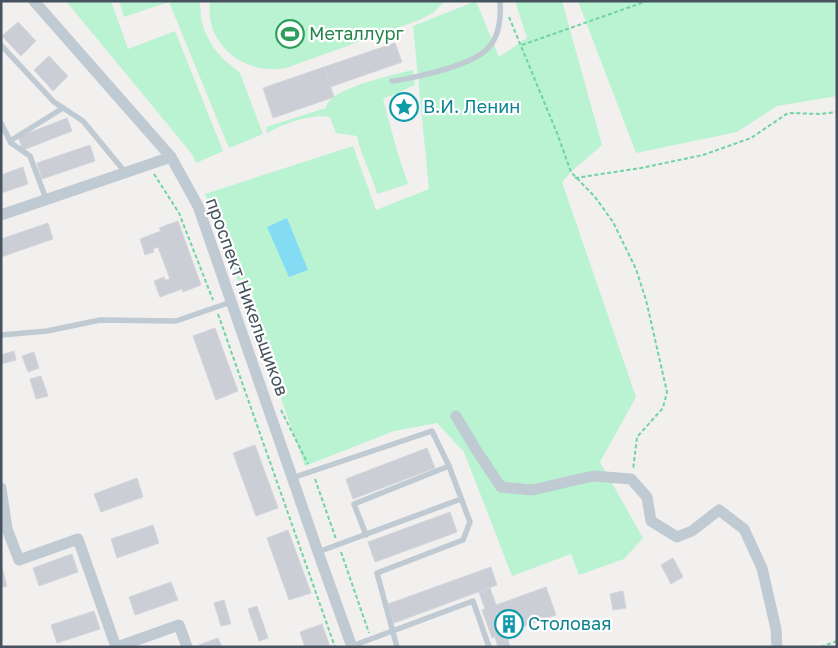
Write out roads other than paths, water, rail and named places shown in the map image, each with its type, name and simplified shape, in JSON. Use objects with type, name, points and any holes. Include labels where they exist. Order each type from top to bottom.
[{"type":"street","name":"проспект Никельщиков","points":[[34,1],[171,157],[198,206],[352,646]]},
{"type":"street","points":[[1,215],[171,157]]},
{"type":"street","points":[[456,416],[501,487],[532,490],[593,476],[632,479],[646,497],[651,521],[677,537],[692,531],[719,510],[744,529],[762,568],[776,629],[777,647]]},
{"type":"street","points":[[2,493],[7,529],[18,560],[78,539],[116,647],[179,625],[187,647]]},
{"type":"lane","points":[[392,81],[432,73],[465,63],[484,54],[496,38],[501,16],[500,1]]},
{"type":"lane","points":[[1,45],[54,102],[83,121],[125,172]]},
{"type":"lane","points":[[10,141],[63,108]]},
{"type":"lane","points":[[1,123],[10,141],[30,156],[46,199]]},
{"type":"lane","points":[[1,335],[47,331],[100,320],[176,321],[231,302]]},
{"type":"lane","points":[[292,478],[432,431],[470,522],[463,540],[377,573],[397,647]]},
{"type":"lane","points":[[366,535],[354,504],[448,466]]},
{"type":"lane","points":[[318,552],[461,499]]},
{"type":"lane","points":[[352,646],[473,601],[489,647]]},
{"type":"water","points":[[287,218],[308,270],[289,277],[267,227]]},
{"type":"place","name":"Металлург","points":[[290,34]]},
{"type":"place","name":"В.И. Ленин","points":[[404,107]]},
{"type":"place","name":"Столовая","points":[[509,624]]}]
